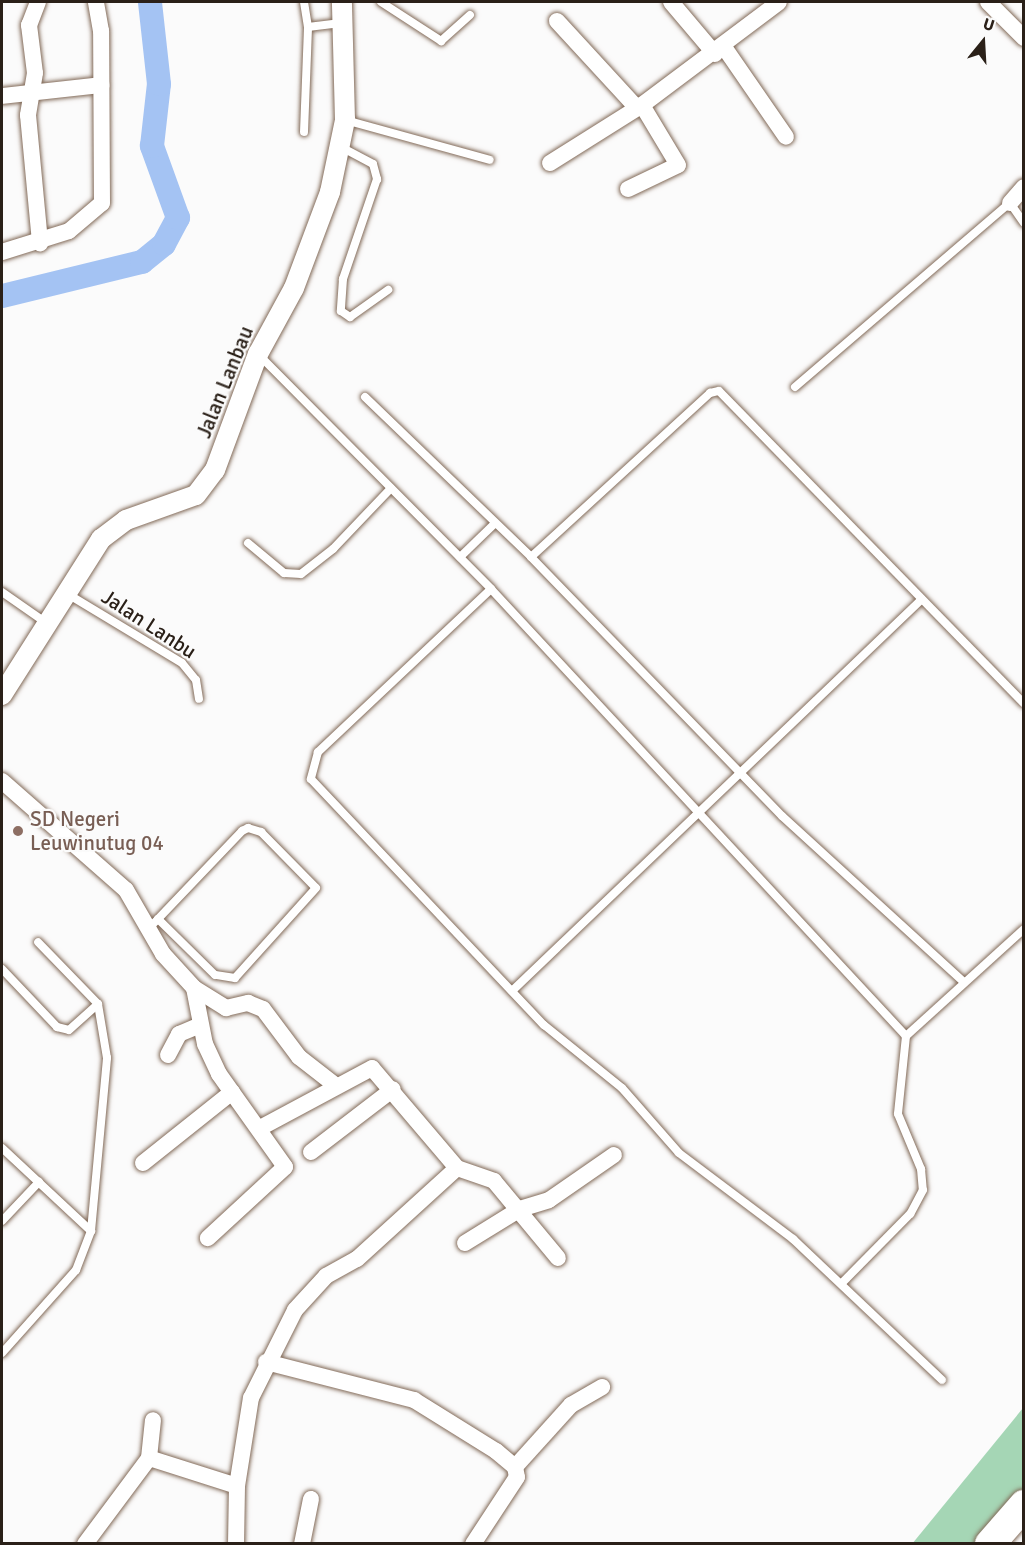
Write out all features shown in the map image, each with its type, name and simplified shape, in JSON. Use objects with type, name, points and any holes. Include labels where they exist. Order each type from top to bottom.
[{"type":"highway","points":[[990,1544],[1023,1505]]},
{"type":"street","points":[[38,2],[29,25],[36,73],[28,115],[40,243]]},
{"type":"street","points":[[2,252],[40,243],[84,222],[102,202],[101,85],[96,2]]},
{"type":"street","name":"Jalan Lanbau","points":[[2,695],[63,591],[116,526],[182,501],[208,484],[258,354],[305,263],[341,147],[345,120],[342,2]]},
{"type":"street","points":[[671,2],[719,50],[786,137]]},
{"type":"street","points":[[550,163],[639,107],[719,50],[779,2]]},
{"type":"street","points":[[988,2],[1023,38]]},
{"type":"street","points":[[557,21],[639,107],[678,165],[627,189]]},
{"type":"street","points":[[2,96],[101,85]]},
{"type":"street","points":[[1010,203],[1023,187]]},
{"type":"street","points":[[2,781],[126,890],[154,923],[171,964],[194,988],[226,1008],[248,1003],[263,1009],[299,1057],[335,1085]]},
{"type":"street","points":[[194,988],[200,1026],[232,1092],[260,1128],[283,1171],[208,1238]]},
{"type":"street","points":[[168,1054],[179,1034],[200,1026]]},
{"type":"street","points":[[260,1128],[366,1068],[393,1089],[457,1168],[494,1181],[520,1209],[558,1257]]},
{"type":"street","points":[[310,1152],[393,1089]]},
{"type":"street","points":[[143,1163],[232,1092]]},
{"type":"street","points":[[465,1243],[520,1209],[549,1200],[614,1155]]},
{"type":"street","points":[[239,1543],[237,1486],[251,1398],[266,1362],[310,1292],[357,1259],[457,1168]]},
{"type":"street","points":[[266,1362],[414,1400],[515,1467],[517,1477],[501,1508],[473,1544]]},
{"type":"street","points":[[515,1467],[571,1406],[602,1387]]},
{"type":"street","points":[[86,1543],[149,1458],[153,1420]]},
{"type":"street","points":[[149,1458],[237,1486]]},
{"type":"street","points":[[302,1544],[311,1499]]},
{"type":"lane","points":[[304,2],[308,27],[304,132]]},
{"type":"lane","points":[[381,2],[441,41],[470,15]]},
{"type":"lane","points":[[308,27],[344,23]]},
{"type":"lane","points":[[345,120],[490,160]]},
{"type":"lane","points":[[341,147],[373,164],[377,179],[344,279],[340,311],[350,317],[388,290]]},
{"type":"lane","points":[[795,387],[1010,203],[1023,223]]},
{"type":"lane","points":[[258,354],[491,589],[906,1036]]},
{"type":"lane","points":[[531,557],[715,391],[1023,703]]},
{"type":"lane","points":[[365,398],[531,557],[737,772],[963,981]]},
{"type":"lane","points":[[248,543],[284,573],[301,574],[327,555],[391,488]]},
{"type":"lane","points":[[460,557],[494,524]]},
{"type":"lane","points":[[491,589],[318,752],[310,769],[316,789],[512,991],[622,1088],[679,1153],[778,1227],[942,1380]]},
{"type":"lane","name":"Jalan Lanbu","points":[[63,591],[183,663],[196,680],[199,699]]},
{"type":"lane","points":[[2,592],[45,622]]},
{"type":"lane","points":[[512,991],[737,772],[922,599]]},
{"type":"lane","points":[[248,828],[261,832],[316,888],[235,978],[215,975],[154,923],[248,828]]},
{"type":"lane","points":[[841,1284],[910,1214],[923,1190],[921,1169],[898,1114],[906,1036],[963,981],[1023,929]]},
{"type":"lane","points":[[2,1353],[76,1270],[91,1231],[107,1058],[98,1004],[38,942]]},
{"type":"lane","points":[[2,969],[64,1031],[98,1004]]},
{"type":"lane","points":[[2,1148],[91,1231]]},
{"type":"lane","points":[[2,1221],[39,1182]]},
{"type":"green space","points":[[1023,1408],[1023,1505],[990,1543],[912,1544]]},
{"type":"waterway","points":[[2,296],[142,262],[164,244],[178,218],[152,146],[159,84],[150,2]]},
{"type":"place","name":"SD Negeri Leuwinutug 04","points":[[18,831]]}]
